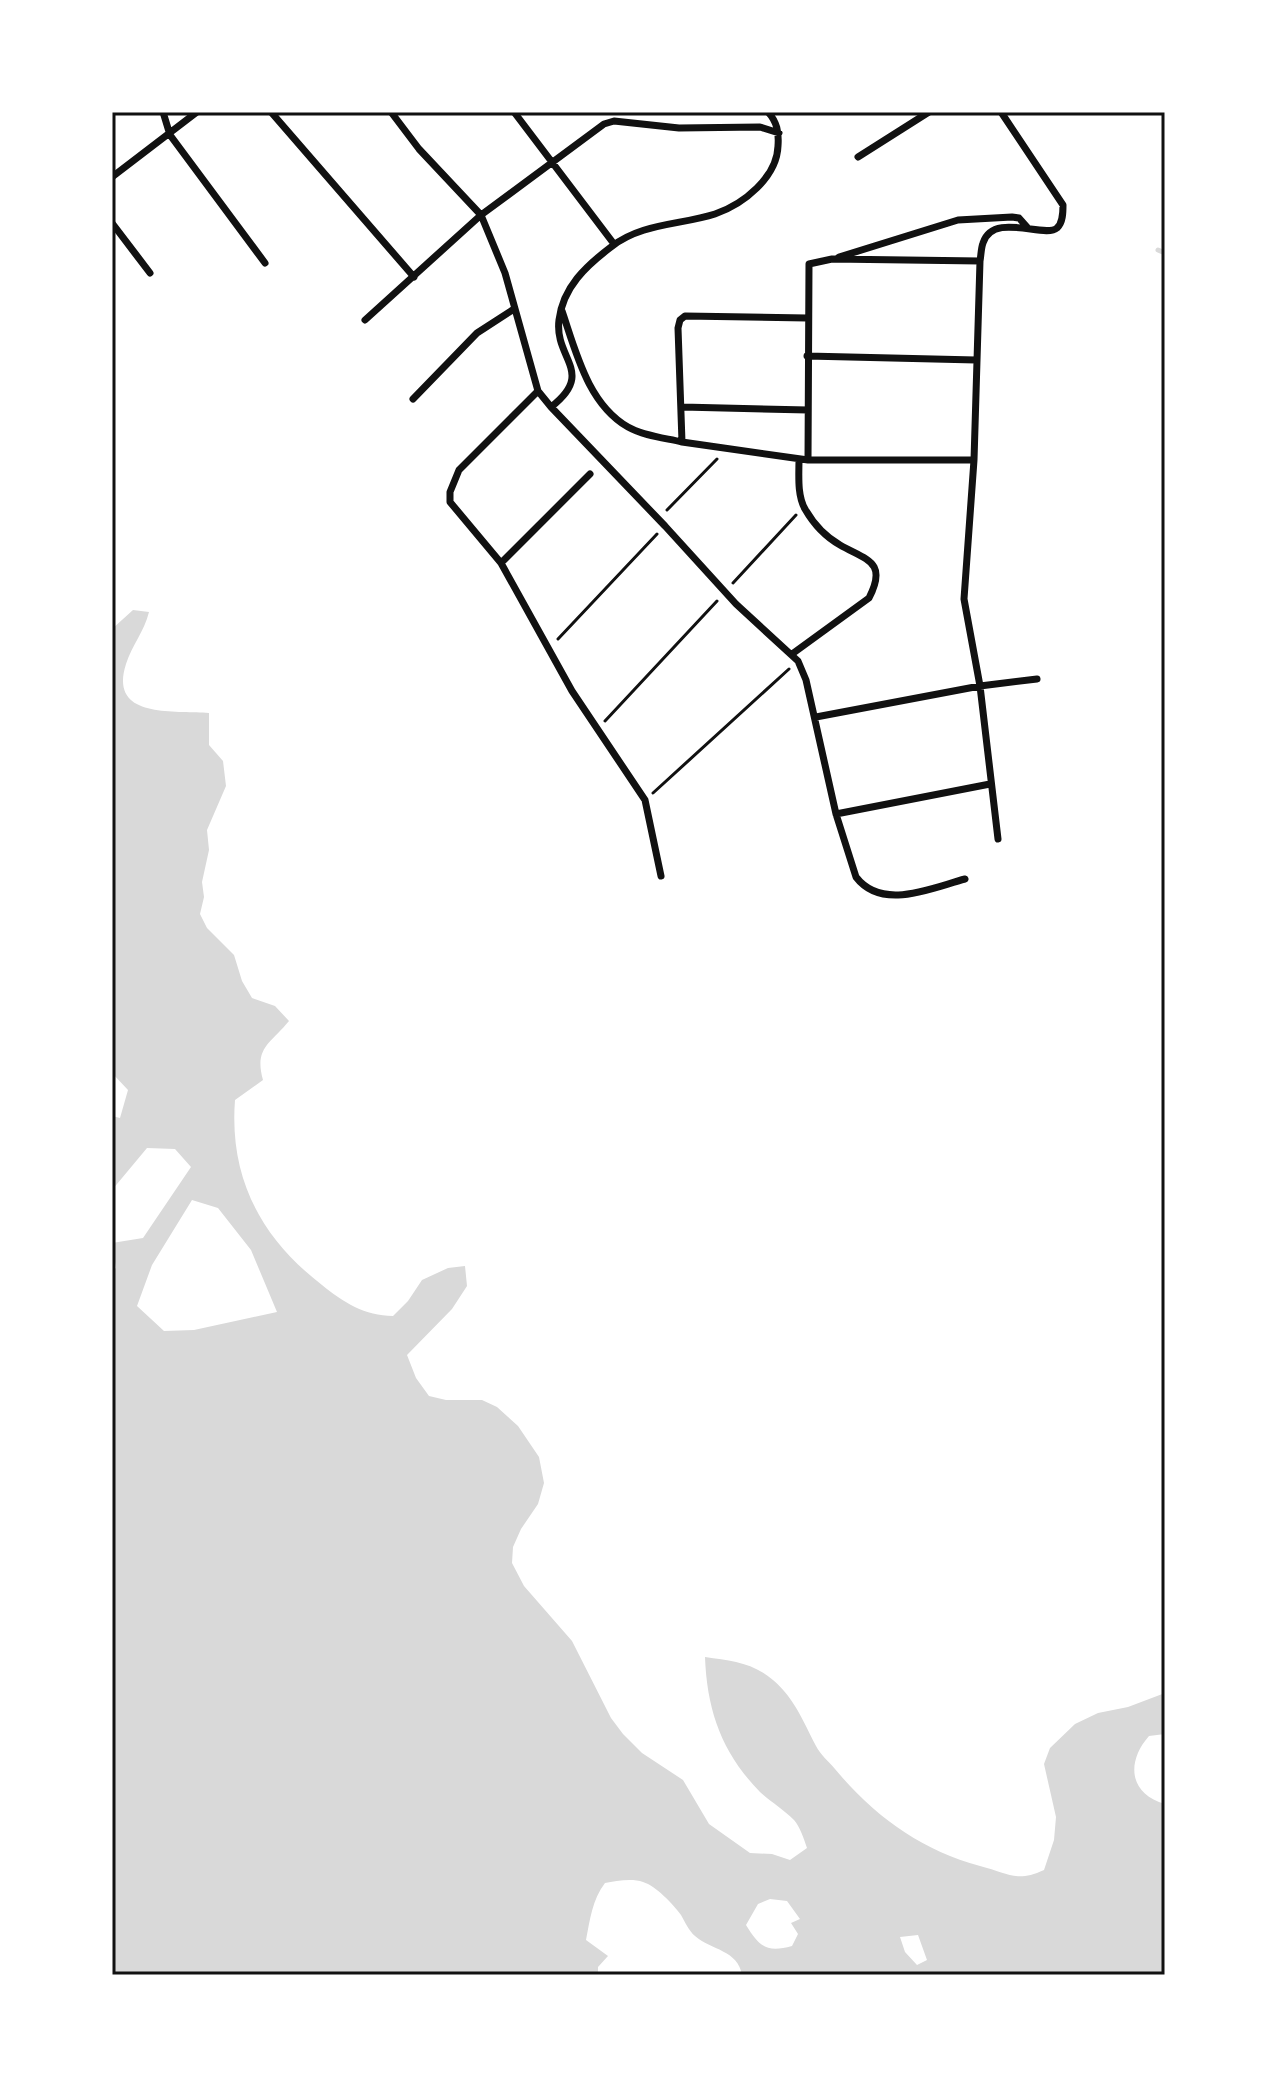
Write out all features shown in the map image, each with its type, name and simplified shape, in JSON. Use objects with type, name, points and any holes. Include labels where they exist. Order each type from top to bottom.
[{"type":"street","points":[[163,112],[170,135],[265,263]]},
{"type":"street","points":[[112,177],[197,112]]},
{"type":"street","points":[[271,112],[414,277]]},
{"type":"street","points":[[391,112],[419,149],[481,215],[505,273],[538,391],[725,592],[795,658],[816,717],[836,814],[856,877],[881,894],[895,896],[965,879]]},
{"type":"street","points":[[514,112],[614,244]]},
{"type":"street","points":[[551,407],[567,395],[572,379],[559,328],[568,290],[581,272],[614,244],[642,230],[717,214],[747,197],[768,176],[778,156],[779,133],[774,118],[768,112]]},
{"type":"street","points":[[858,157],[929,112]]},
{"type":"street","points":[[998,839],[980,686],[964,599],[974,460],[980,261],[983,241],[989,233],[1003,227],[1027,227],[1048,232],[1056,229],[1062,219],[1063,205],[1001,112]]},
{"type":"street","points":[[365,320],[481,215],[604,124],[614,121],[679,128],[760,127],[779,133]]},
{"type":"street","points":[[795,658],[869,598],[876,585],[876,570],[870,559],[837,543],[819,528],[803,506],[799,483],[808,410],[809,264],[958,220],[1012,217],[1019,218],[1027,227]]},
{"type":"street","points":[[112,223],[150,273]]},
{"type":"street","points":[[832,259],[980,261]]},
{"type":"street","points":[[413,399],[477,333],[514,309]]},
{"type":"street","points":[[562,311],[584,372],[597,397],[629,427],[682,442],[803,460],[974,460]]},
{"type":"street","points":[[682,442],[680,320],[685,316],[807,318]]},
{"type":"street","points":[[807,356],[976,360]]},
{"type":"street","points":[[538,391],[459,470],[450,492],[450,502],[501,563],[597,730],[645,800],[661,876]]},
{"type":"street","points":[[682,407],[808,410]]},
{"type":"street","points":[[501,563],[590,474]]},
{"type":"street","points":[[816,717],[980,686],[1037,679]]},
{"type":"street","points":[[836,814],[990,784]]},
{"type":"path","points":[[659,519],[727,449]]},
{"type":"path","points":[[597,730],[803,506]]},
{"type":"path","points":[[550,648],[665,526]]},
{"type":"path","points":[[645,800],[795,658]]},
{"type":"shaded area","points":[[133,610],[149,612],[126,664],[123,682],[127,695],[135,703],[163,711],[209,713],[209,745],[223,761],[226,786],[207,830],[209,850],[202,882],[204,897],[200,914],[207,928],[234,955],[242,981],[252,998],[275,1006],[289,1021],[262,1053],[263,1080],[235,1100],[237,1155],[253,1204],[282,1247],[301,1267],[338,1297],[373,1314],[393,1316],[422,1280],[448,1268],[465,1266],[467,1286],[452,1309],[407,1355],[416,1378],[429,1396],[446,1400],[482,1400],[497,1407],[518,1426],[539,1457],[544,1483],[538,1504],[513,1547],[512,1563],[524,1586],[572,1641],[611,1718],[623,1734],[642,1753],[683,1780],[709,1824],[750,1853],[772,1854],[790,1860],[807,1848],[800,1830],[790,1816],[760,1792],[736,1762],[719,1730],[709,1695],[705,1657],[749,1666],[781,1687],[820,1752],[882,1816],[938,1851],[1005,1874],[1026,1876],[1044,1870],[1054,1840],[1056,1817],[1044,1764],[1050,1748],[1075,1724],[1098,1713],[1128,1707],[1165,1693],[1165,1734],[1149,1736],[1134,1766],[1138,1785],[1144,1793],[1165,1804],[1165,1975],[742,1975],[730,1955],[693,1934],[678,1911],[659,1891],[643,1882],[629,1880],[605,1883],[594,1903],[586,1940],[608,1956],[598,1967],[598,1975],[112,1975],[112,1271],[116,1268],[112,1243],[143,1238],[191,1167],[175,1149],[147,1148],[112,1190],[112,1116],[120,1118],[128,1090],[112,1073],[112,629]],"holes":[[[192,1200],[218,1208],[251,1250],[277,1312],[194,1330],[164,1331],[137,1306],[152,1265]],[[770,1899],[787,1901],[800,1919],[791,1923],[798,1934],[792,1946],[769,1948],[755,1938],[746,1925],[758,1904]],[[918,1935],[927,1960],[917,1965],[905,1952],[900,1937]]]},
{"type":"waterway","points":[[1158,250],[1165,253]]}]
